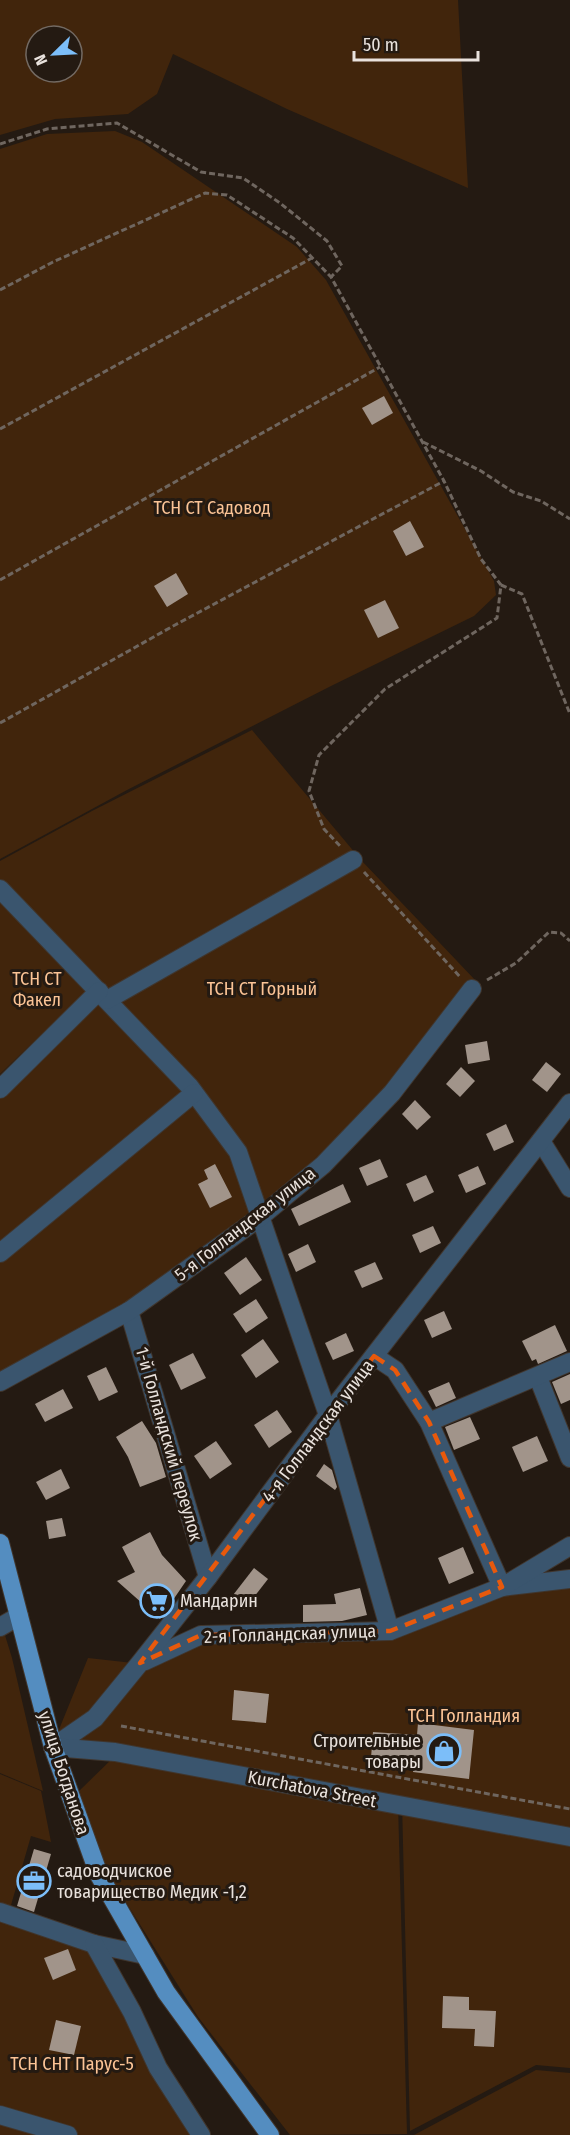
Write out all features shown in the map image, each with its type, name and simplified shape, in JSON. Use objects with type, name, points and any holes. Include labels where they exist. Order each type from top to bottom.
[{"type":"main road","name":"улица Богданова","points":[[0,1543],[53,1747],[99,1875],[166,1992],[270,2135]]},
{"type":"street","points":[[0,1089],[103,995],[353,860]]},
{"type":"street","points":[[0,889],[194,1093],[238,1152],[328,1415],[390,1631]]},
{"type":"street","name":"5-я Голландская улица","points":[[0,1382],[129,1311],[259,1218],[323,1165],[392,1093],[472,989]]},
{"type":"street","points":[[0,1253],[194,1093]]},
{"type":"street","name":"4-я Голландская улица","points":[[53,1747],[95,1718],[140,1663],[570,1102]]},
{"type":"street","points":[[541,1141],[570,1188]]},
{"type":"street","name":"1-й Голландский переулок","points":[[129,1311],[208,1576]]},
{"type":"street","points":[[374,1356],[395,1370],[429,1422],[502,1587],[570,1579]]},
{"type":"street","points":[[429,1422],[570,1362]]},
{"type":"street","points":[[538,1377],[570,1458]]},
{"type":"street","name":"2-я Голландская улица","points":[[140,1663],[201,1635],[390,1631],[502,1587],[570,1546]]},
{"type":"street","points":[[0,1627],[19,1616]]},
{"type":"street","name":"Kurchatova Street","points":[[53,1747],[115,1752],[570,1837]]},
{"type":"street","points":[[0,1912],[94,1944],[145,1954]]},
{"type":"street","points":[[94,1944],[132,2012],[158,2068],[201,2135]]},
{"type":"street","points":[[0,2115],[68,2135]]},
{"type":"path","points":[[0,144],[47,129],[117,123],[201,172],[243,178],[280,203],[327,241],[342,266],[331,277]]},
{"type":"path","points":[[0,290],[64,257],[205,193],[227,195],[293,238],[331,277],[444,481],[482,559],[501,585],[522,594],[570,714]]},
{"type":"path","points":[[0,429],[312,258]]},
{"type":"path","points":[[0,580],[380,366]]},
{"type":"path","points":[[421,441],[481,471],[513,492],[541,501],[570,519]]},
{"type":"path","points":[[0,723],[175,625],[444,481]]},
{"type":"path","points":[[501,585],[497,618],[385,689],[319,755],[309,791],[324,829],[472,989],[516,963],[549,932],[570,933]]},
{"type":"path","points":[[561,933],[570,941]]},
{"type":"path","points":[[121,1726],[570,1809]]},
{"type":"highlighted area","points":[[374,1356],[395,1370],[429,1422],[502,1587],[390,1631],[201,1635],[140,1663]]},
{"type":"green space","points":[[0,0],[458,0],[468,188],[287,109],[173,54],[157,94],[128,114],[55,119],[0,135]]},
{"type":"green space","name":"ТСН СТ Садовод","points":[[115,131],[142,142],[297,247],[326,280],[494,581],[496,595],[474,616],[127,790],[0,859],[0,149],[47,134]]},
{"type":"green space","name":"ТСН СТ Горный","points":[[252,730],[361,860],[476,981],[388,1091],[250,1219],[127,1307],[0,1376],[0,1083],[101,986],[0,882],[0,861],[92,811]]},
{"type":"green space","name":"ТСН СТ Факел","points":[[0,903],[88,990],[0,1074]]},
{"type":"green space","name":"ТСН Голландия","points":[[570,1580],[570,2068],[536,2065],[410,2131],[402,1802],[115,1752],[58,1732],[88,1658],[142,1664],[200,1637],[392,1632],[502,1588]]},
{"type":"green space","points":[[0,1619],[12,1658],[43,1791],[0,1773]]},
{"type":"green space","points":[[116,1755],[398,1804],[407,2134],[290,2135],[198,2017],[102,1864],[78,1792]]},
{"type":"green space","points":[[0,1774],[41,1791],[51,1842],[31,1836],[9,1912],[0,1909]]},
{"type":"green space","name":"ТСН СНТ Парус-5","points":[[0,1917],[93,1949],[196,2135],[0,2135]]},
{"type":"green space","points":[[536,2070],[570,2073],[570,2135],[414,2135]]},
{"type":"building","points":[[384,396],[393,413],[372,425],[362,408]]},
{"type":"building","points":[[410,521],[424,547],[406,556],[393,531]]},
{"type":"building","points":[[176,573],[188,594],[167,607],[154,586]]},
{"type":"building","points":[[385,600],[399,628],[378,638],[364,610]]},
{"type":"building","points":[[487,1041],[490,1060],[468,1064],[465,1045]]},
{"type":"building","points":[[546,1062],[561,1074],[547,1092],[532,1080]]},
{"type":"building","points":[[461,1067],[475,1081],[460,1097],[446,1084]]},
{"type":"building","points":[[415,1100],[431,1117],[417,1130],[402,1114]]},
{"type":"building","points":[[506,1124],[514,1142],[494,1151],[486,1134]]},
{"type":"building","points":[[380,1159],[388,1177],[367,1186],[359,1168]]},
{"type":"building","points":[[215,1164],[232,1197],[210,1208],[198,1184],[208,1179],[204,1170]]},
{"type":"building","points":[[478,1166],[486,1184],[466,1193],[458,1175]]},
{"type":"building","points":[[426,1175],[434,1192],[414,1202],[406,1184]]},
{"type":"building","points":[[343,1184],[351,1202],[299,1226],[291,1209]]},
{"type":"building","points":[[433,1226],[441,1243],[420,1253],[412,1235]]},
{"type":"building","points":[[308,1244],[316,1262],[296,1272],[288,1254]]},
{"type":"building","points":[[246,1257],[262,1280],[240,1295],[224,1273]]},
{"type":"building","points":[[375,1262],[383,1279],[362,1288],[354,1271]]},
{"type":"building","points":[[256,1299],[268,1318],[246,1333],[233,1314]]},
{"type":"building","points":[[444,1311],[452,1329],[432,1338],[424,1320]]},
{"type":"building","points":[[555,1325],[567,1351],[538,1364],[536,1359],[532,1361],[522,1341]]},
{"type":"building","points":[[346,1333],[354,1351],[333,1360],[325,1343]]},
{"type":"building","points":[[263,1339],[279,1362],[256,1378],[241,1355]]},
{"type":"building","points":[[193,1353],[206,1378],[181,1390],[169,1365]]},
{"type":"building","points":[[106,1367],[118,1392],[99,1401],[87,1376]]},
{"type":"building","points":[[570,1374],[570,1400],[561,1404],[552,1382]]},
{"type":"building","points":[[449,1382],[456,1398],[436,1407],[428,1391]]},
{"type":"building","points":[[63,1389],[73,1408],[45,1422],[35,1404]]},
{"type":"building","points":[[277,1410],[292,1432],[269,1448],[254,1425]]},
{"type":"building","points":[[470,1417],[480,1439],[454,1450],[445,1427]]},
{"type":"building","points":[[142,1421],[156,1443],[166,1477],[140,1487],[128,1457],[116,1437]]},
{"type":"building","points":[[537,1436],[548,1461],[523,1472],[512,1447]]},
{"type":"building","points":[[216,1441],[232,1464],[210,1479],[194,1456]]},
{"type":"building","points":[[324,1464],[332,1470],[337,1487],[335,1490],[316,1476]]},
{"type":"building","points":[[61,1469],[70,1488],[46,1500],[36,1482]]},
{"type":"building","points":[[62,1518],[66,1536],[49,1539],[46,1521]]},
{"type":"building","name":"Мандарин","points":[[150,1532],[162,1555],[186,1581],[160,1619],[117,1581],[135,1572],[122,1547]]},
{"type":"building","points":[[463,1547],[474,1573],[449,1584],[438,1558]]},
{"type":"building","points":[[254,1568],[268,1579],[244,1610],[230,1599]]},
{"type":"building","points":[[360,1588],[367,1615],[342,1621],[303,1622],[303,1605],[336,1604],[334,1594]]},
{"type":"building","points":[[234,1690],[269,1694],[266,1723],[232,1720]]},
{"type":"building","name":"Строительные товары","points":[[418,1723],[474,1730],[469,1779],[413,1772],[414,1761],[371,1758],[373,1732],[417,1735]]},
{"type":"building","name":"садоводчиское товарищество Медик -1,2","points":[[34,1849],[51,1854],[34,1912],[17,1906]]},
{"type":"building","points":[[68,1949],[76,1970],[53,1980],[44,1958]]},
{"type":"building","points":[[443,1996],[469,1997],[469,2010],[496,2011],[494,2047],[474,2046],[475,2029],[442,2028]]},
{"type":"building","points":[[56,2020],[81,2026],[74,2055],[49,2050]]},
{"type":"place","name":"Мандарин","points":[[157,1601]]},
{"type":"place","name":"Строительные товары","points":[[444,1751]]},
{"type":"place","name":"садоводчиское товарищество Медик -1,2","points":[[34,1881]]}]
